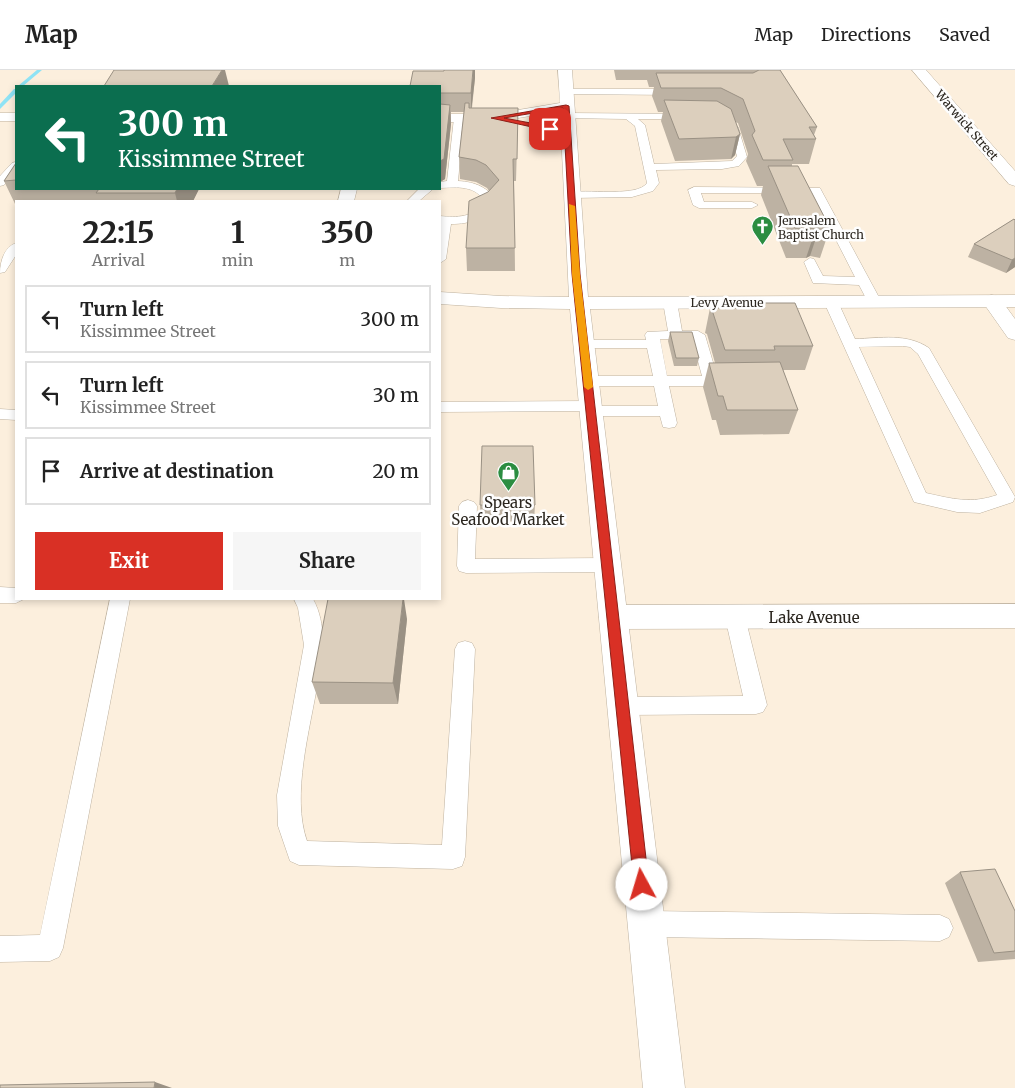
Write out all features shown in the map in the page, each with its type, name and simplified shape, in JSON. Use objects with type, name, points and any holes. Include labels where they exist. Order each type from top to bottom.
[{"type":"street","points":[[564,70],[579,302],[664,1088]]},
{"type":"street","name":"Warwick Street","points":[[918,70],[1015,181]]},
{"type":"street","points":[[441,118],[494,118],[566,105]]},
{"type":"street","points":[[0,117],[15,117]]},
{"type":"street","points":[[494,118],[532,125]]},
{"type":"street","points":[[550,129],[567,133]]},
{"type":"street","name":"Levy Avenue","points":[[441,298],[501,302],[1015,301]]},
{"type":"street","points":[[992,301],[1015,334]]},
{"type":"street","name":"Lake Avenue","points":[[613,617],[1015,616]]},
{"type":"lane","points":[[566,105],[690,92]]},
{"type":"lane","points":[[566,105],[628,116],[697,116]]},
{"type":"lane","points":[[571,195],[615,195],[650,189],[653,183],[640,125],[628,116]]},
{"type":"lane","points":[[649,166],[722,166],[735,164],[742,157],[733,127],[716,117]]},
{"type":"lane","points":[[452,184],[459,118]]},
{"type":"lane","points":[[0,183],[15,166]]},
{"type":"lane","points":[[441,185],[470,186],[484,191],[491,203],[481,214],[471,218],[443,220],[441,246]]},
{"type":"lane","points":[[414,200],[425,190]]},
{"type":"lane","points":[[752,205],[699,205],[694,190],[816,190],[874,301]]},
{"type":"lane","points":[[0,269],[15,247]]},
{"type":"lane","points":[[810,262],[818,280],[863,280]]},
{"type":"lane","points":[[670,302],[676,335]]},
{"type":"lane","points":[[830,302],[920,498],[958,506],[980,507],[1007,498],[924,351],[914,344],[903,342],[850,343]]},
{"type":"lane","points":[[441,407],[591,409],[668,417],[652,335],[698,335],[711,381]]},
{"type":"lane","points":[[584,344],[654,344]]},
{"type":"lane","points":[[588,381],[740,381]]},
{"type":"lane","points":[[0,414],[15,415]]},
{"type":"lane","points":[[468,506],[466,566],[607,565]]},
{"type":"lane","points":[[0,595],[15,595]]},
{"type":"lane","points":[[0,949],[50,948],[120,600]]},
{"type":"lane","points":[[304,600],[308,608],[314,645],[288,795],[290,826],[299,853],[453,857],[465,649]]},
{"type":"lane","points":[[623,706],[756,705],[735,617]]},
{"type":"lane","points":[[646,924],[940,928]]},
{"type":"building","points":[[114,70],[222,70],[213,85],[105,85]]},
{"type":"building","points":[[473,70],[471,93],[441,93],[441,85],[410,85],[413,71]]},
{"type":"building","points":[[759,70],[780,70],[817,127],[809,127],[816,139],[783,139],[793,160],[763,160],[752,135],[755,131],[743,99],[721,88],[661,88],[656,73],[753,73]]},
{"type":"building","points":[[664,100],[717,101],[731,109],[740,134],[736,137],[679,139]]},
{"type":"building","points":[[465,103],[469,103],[469,108],[518,108],[517,159],[513,159],[515,248],[466,248],[469,201],[488,192],[499,180],[486,165],[476,160],[459,157]]},
{"type":"building","points":[[441,104],[450,105],[444,159],[441,160]]},
{"type":"building","points":[[15,164],[15,180],[4,181]]},
{"type":"building","points":[[768,166],[798,166],[830,228],[820,226],[816,228],[795,228]]},
{"type":"building","points":[[98,190],[176,190],[175,193],[96,193]]},
{"type":"building","points":[[1014,219],[1015,258],[1012,260],[974,244]]},
{"type":"building","points":[[746,303],[795,303],[813,346],[774,346],[775,350],[725,350],[710,308],[748,308]]},
{"type":"building","points":[[670,332],[692,332],[699,358],[676,358]]},
{"type":"building","points":[[780,362],[798,410],[727,410],[723,396],[718,396],[709,363]]},
{"type":"building","name":"Spears Seafood Market","points":[[482,446],[533,446],[535,505],[480,505]]},
{"type":"building","points":[[328,600],[403,600],[393,683],[312,682]]},
{"type":"building","points":[[995,869],[1015,911],[1015,951],[994,953],[960,872]]},
{"type":"building","points":[[155,1082],[154,1088],[0,1088],[0,1085]]},
{"type":"waterway","points":[[21,85],[40,70]]},
{"type":"waterway","points":[[0,107],[15,91]]},
{"type":"slow traffic","points":[[571,206],[588,387]]},
{"type":"place","name":"Jerusalem Baptist Church","points":[[762,246]]},
{"type":"place","name":"Spears Seafood Market","points":[[508,492]]},
{"type":"route","points":[[550,129],[523,122],[494,118],[566,106],[576,274],[642,885]]}]
